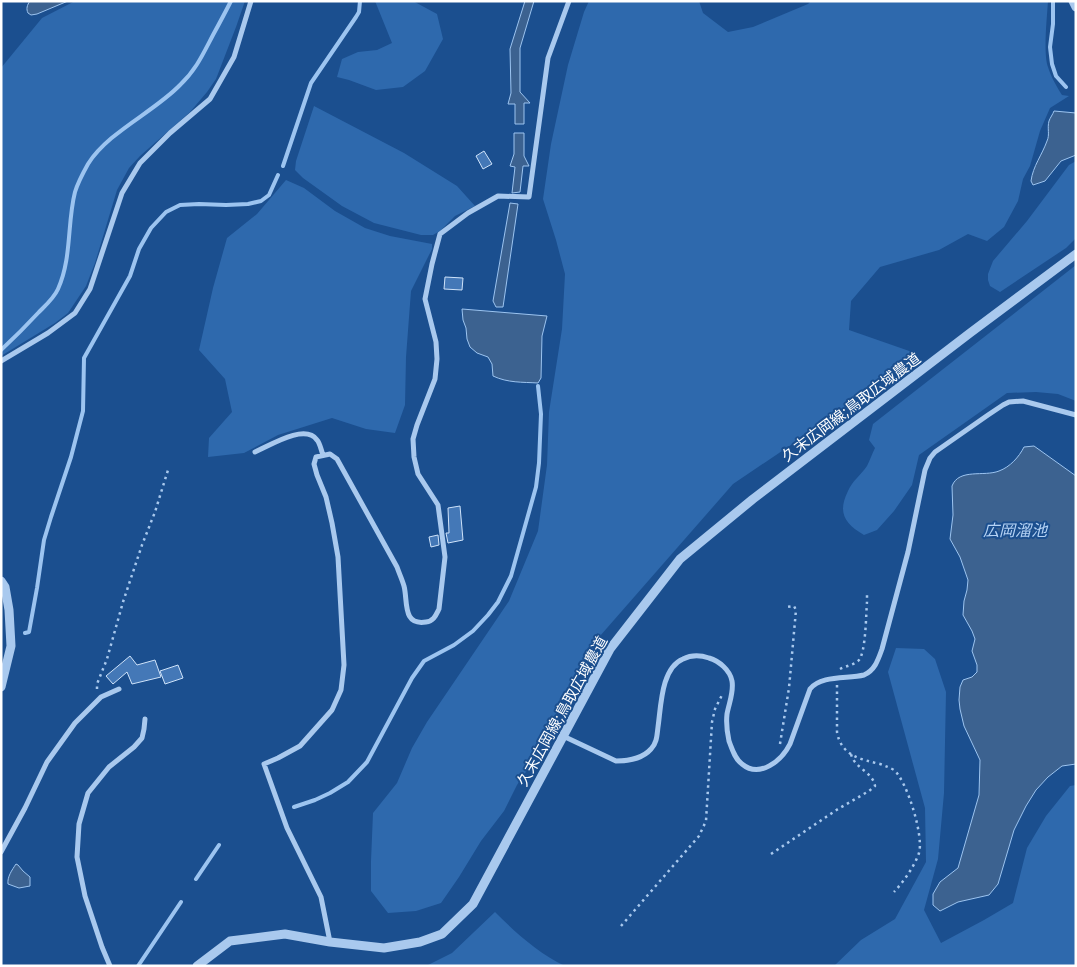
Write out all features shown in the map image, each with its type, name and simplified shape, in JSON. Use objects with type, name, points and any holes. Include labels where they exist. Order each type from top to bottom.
[{"type":"street","points":[[1,362],[48,333],[75,313],[90,289],[122,193],[140,163],[170,133],[210,99],[234,57],[251,1]]},
{"type":"street","points":[[330,942],[321,897],[287,828],[264,764],[300,746],[332,710],[341,690],[344,665],[338,557],[326,497],[314,464],[316,457],[322,455],[330,454],[337,459],[397,567],[404,586],[408,614],[416,622],[430,622],[436,616],[439,609],[445,557],[438,505],[418,474],[414,457],[413,439],[436,379],[436,342],[425,299],[432,264],[440,234],[468,213],[498,196],[529,197],[548,58],[569,1]]},
{"type":"street","points":[[1073,1],[1076,8]]},
{"type":"street","name":"久末広岡線;鳥取広域農道","points":[[197,966],[230,941],[285,934],[330,942],[384,948],[420,942],[442,934],[473,904],[610,649],[680,559],[753,499],[1076,254]]},
{"type":"street","points":[[563,736],[616,760],[622,761],[638,758],[655,744],[665,683],[673,666],[679,660],[693,656],[702,656],[717,661],[728,671],[730,676],[732,694],[727,714],[727,727],[729,740],[737,759],[747,768],[755,769],[775,763],[785,753],[790,744],[813,685],[818,682],[864,675],[869,673],[877,663],[908,552],[925,470],[935,452],[1009,402],[1024,401],[1076,415]]},
{"type":"street","points":[[255,452],[299,433],[310,434],[317,440],[322,455]]},
{"type":"street","points":[[1,581],[5,586],[9,610],[11,646],[1,687]]},
{"type":"street","points":[[1,852],[47,762],[75,723],[101,697],[119,689]]},
{"type":"street","points":[[110,966],[85,896],[77,857],[79,824],[88,793],[110,767],[142,738],[145,719]]},
{"type":"path","points":[[98,701],[97,684],[107,659],[123,602],[168,470]]},
{"type":"path","points":[[865,592],[867,602],[863,652],[859,660],[837,671],[838,739],[851,754],[885,766],[897,774],[914,812],[919,834],[919,853],[906,878],[894,892]]},
{"type":"path","points":[[785,753],[781,749],[780,743],[789,688],[796,610],[794,606],[788,607]]},
{"type":"path","points":[[621,926],[692,844],[703,828],[706,821],[710,736],[713,715],[720,696],[728,687],[732,686]]},
{"type":"path","points":[[771,854],[875,786],[874,781],[853,761],[851,754]]},
{"type":"shaded area","points":[[75,1],[245,1],[216,79],[207,92],[190,112],[129,168],[117,190],[86,286],[68,313],[1,356],[1,68],[42,18]]},
{"type":"shaded area","points":[[375,1],[413,1],[437,14],[443,39],[425,71],[403,87],[376,90],[337,77],[342,59],[358,52],[377,50],[392,43]]},
{"type":"shaded area","points":[[589,1],[699,1],[703,13],[728,32],[753,27],[808,4],[811,1],[1048,1],[1046,53],[1048,67],[1062,95],[1069,96],[1050,108],[1040,131],[1030,166],[1023,179],[1018,201],[1004,227],[987,241],[968,234],[939,250],[880,267],[851,301],[849,330],[915,353],[819,426],[733,484],[600,636],[551,723],[534,760],[517,785],[504,811],[481,841],[441,903],[416,911],[388,913],[371,891],[373,813],[397,783],[412,748],[427,722],[509,601],[538,531],[547,465],[549,412],[562,329],[565,274],[543,199],[551,144],[568,65]]},
{"type":"shaded area","points":[[314,106],[404,153],[457,186],[475,206],[455,216],[440,231],[433,235],[421,235],[374,223],[342,206],[295,170],[296,161]]},
{"type":"shaded area","points":[[1076,161],[1076,238],[1066,248],[1000,292],[990,286],[988,274],[993,261],[1027,221],[1069,165]]},
{"type":"shaded area","points":[[286,180],[304,188],[335,211],[365,228],[390,236],[432,244],[432,249],[411,291],[406,357],[405,405],[395,433],[366,429],[332,418],[278,435],[244,453],[208,457],[209,438],[232,412],[225,379],[199,350],[227,238],[257,214]]},
{"type":"shaded area","points":[[1076,265],[1076,401],[1058,394],[1036,392],[1007,393],[919,455],[912,485],[894,511],[877,530],[864,535],[852,527],[845,517],[843,506],[850,487],[867,466],[875,448],[869,440],[873,424]]},
{"type":"shaded area","points":[[896,648],[924,649],[935,659],[946,692],[944,793],[938,859],[924,910],[941,943],[1013,903],[1027,848],[1046,816],[1070,786],[1076,785],[1076,966],[834,966],[861,940],[895,919],[926,862],[925,808],[888,672]]},
{"type":"shaded area","points":[[495,912],[527,942],[565,966],[426,966],[452,953]]},
{"type":"water","points":[[30,1],[68,1],[31,15],[27,10]]},
{"type":"water","points":[[525,1],[534,1],[520,48],[520,92],[530,103],[524,103],[524,124],[515,124],[515,104],[508,104],[511,93],[510,49]]},
{"type":"water","points":[[1054,111],[1076,113],[1076,155],[1061,161],[1045,181],[1033,185],[1031,181],[1032,176],[1048,139],[1049,121]]},
{"type":"water","points":[[514,133],[524,133],[524,156],[529,166],[523,166],[520,192],[512,193],[515,167],[510,166],[514,154]]},
{"type":"water","points":[[510,203],[518,204],[503,307],[496,307],[493,301]]},
{"type":"water","points":[[462,309],[547,316],[542,336],[541,378],[538,383],[510,381],[493,376],[492,364],[488,357],[477,353],[470,347]]},
{"type":"water","name":"広岡溜池","points":[[1034,446],[1076,476],[1076,764],[1062,766],[1036,790],[1014,830],[998,884],[989,895],[958,902],[940,911],[933,905],[933,894],[940,882],[958,868],[979,795],[980,760],[964,726],[959,700],[960,687],[963,680],[972,677],[977,672],[977,665],[972,651],[975,639],[963,615],[968,580],[960,557],[950,539],[953,515],[952,486],[955,480],[966,475],[999,471],[1014,461],[1024,447]]},
{"type":"water","points":[[16,864],[30,877],[30,886],[19,888],[8,884],[11,871]]},
{"type":"building","points":[[484,151],[492,164],[483,169],[476,156]]},
{"type":"building","points":[[445,277],[463,278],[462,290],[444,289]]},
{"type":"building","points":[[460,506],[463,540],[448,543],[446,533],[449,533],[448,508]]},
{"type":"building","points":[[438,535],[439,545],[431,547],[429,537]]},
{"type":"building","points":[[130,656],[137,665],[155,660],[161,677],[132,684],[127,672],[113,684],[106,676]]},
{"type":"building","points":[[178,665],[183,678],[165,684],[160,671]]},
{"type":"waterway","points":[[1,350],[50,301],[58,289],[65,265],[75,192],[88,164],[107,142],[169,95],[186,79],[199,62],[231,1]]},
{"type":"waterway","points":[[283,166],[311,83],[359,12],[360,1]]},
{"type":"waterway","points":[[1053,1],[1050,47],[1052,64],[1056,76],[1066,87]]},
{"type":"waterway","points":[[25,633],[29,632],[44,540],[71,457],[83,411],[84,358],[130,276],[139,249],[151,228],[166,212],[180,205],[248,204],[261,201],[269,195],[278,175]]},
{"type":"waterway","points":[[294,807],[315,800],[348,782],[367,762],[412,678],[424,661],[454,645],[473,631],[498,602],[511,576],[536,487],[541,414],[538,386]]},
{"type":"waterway","points":[[196,879],[219,845]]},
{"type":"waterway","points":[[138,966],[181,902]]}]
